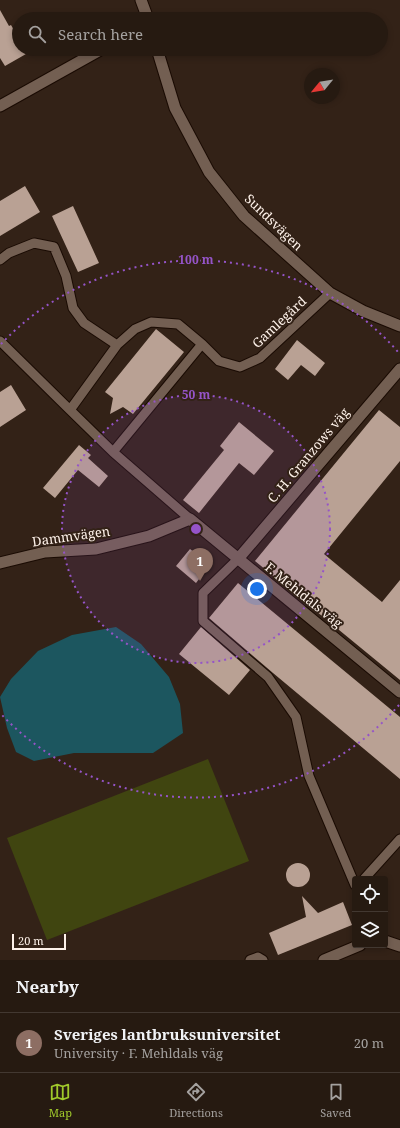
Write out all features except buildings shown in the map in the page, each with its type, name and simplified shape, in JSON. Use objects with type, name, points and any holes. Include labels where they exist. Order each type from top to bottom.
[{"type":"street","points":[[141,0],[145,12]]},
{"type":"street","points":[[0,106],[89,56]]},
{"type":"street","name":"Sundsvägen","points":[[159,56],[175,108],[210,172],[244,216],[330,293],[363,311],[400,326]]},
{"type":"street","name":"C. H. Granzows väg","points":[[238,559],[400,368]]},
{"type":"street","name":"F. Mehldals väg","points":[[190,519],[400,692]]},
{"type":"street","name":"Dammvägen","points":[[0,563],[45,552],[96,549],[148,536],[190,519]]},
{"type":"street","points":[[388,942],[400,946]]},
{"type":"street","points":[[324,960],[353,948]]},
{"type":"lane","points":[[0,260],[9,253],[34,243],[54,247],[66,276],[73,308],[84,323],[117,345]]},
{"type":"lane","name":"Gamlegård","points":[[70,410],[117,345],[135,329],[151,322],[178,324],[202,344],[219,361],[240,367],[260,358],[330,293]]},
{"type":"lane","points":[[0,341],[113,452],[190,519]]},
{"type":"lane","points":[[113,452],[202,344]]},
{"type":"lane","points":[[238,559],[204,592],[203,621],[268,677],[296,717],[309,776],[352,878]]},
{"type":"lane","points":[[367,876],[400,839]]},
{"type":"lane","points":[[250,960],[258,957],[262,960]]},
{"type":"green space","points":[[208,759],[249,861],[47,940],[7,838]]},
{"type":"water","points":[[116,627],[141,644],[169,677],[180,704],[183,733],[153,753],[74,753],[34,761],[16,752],[7,728],[0,697],[11,679],[38,651],[72,635]]},
{"type":"place","name":"Sveriges lantbruksuniversitet","points":[[200,581]]}]
